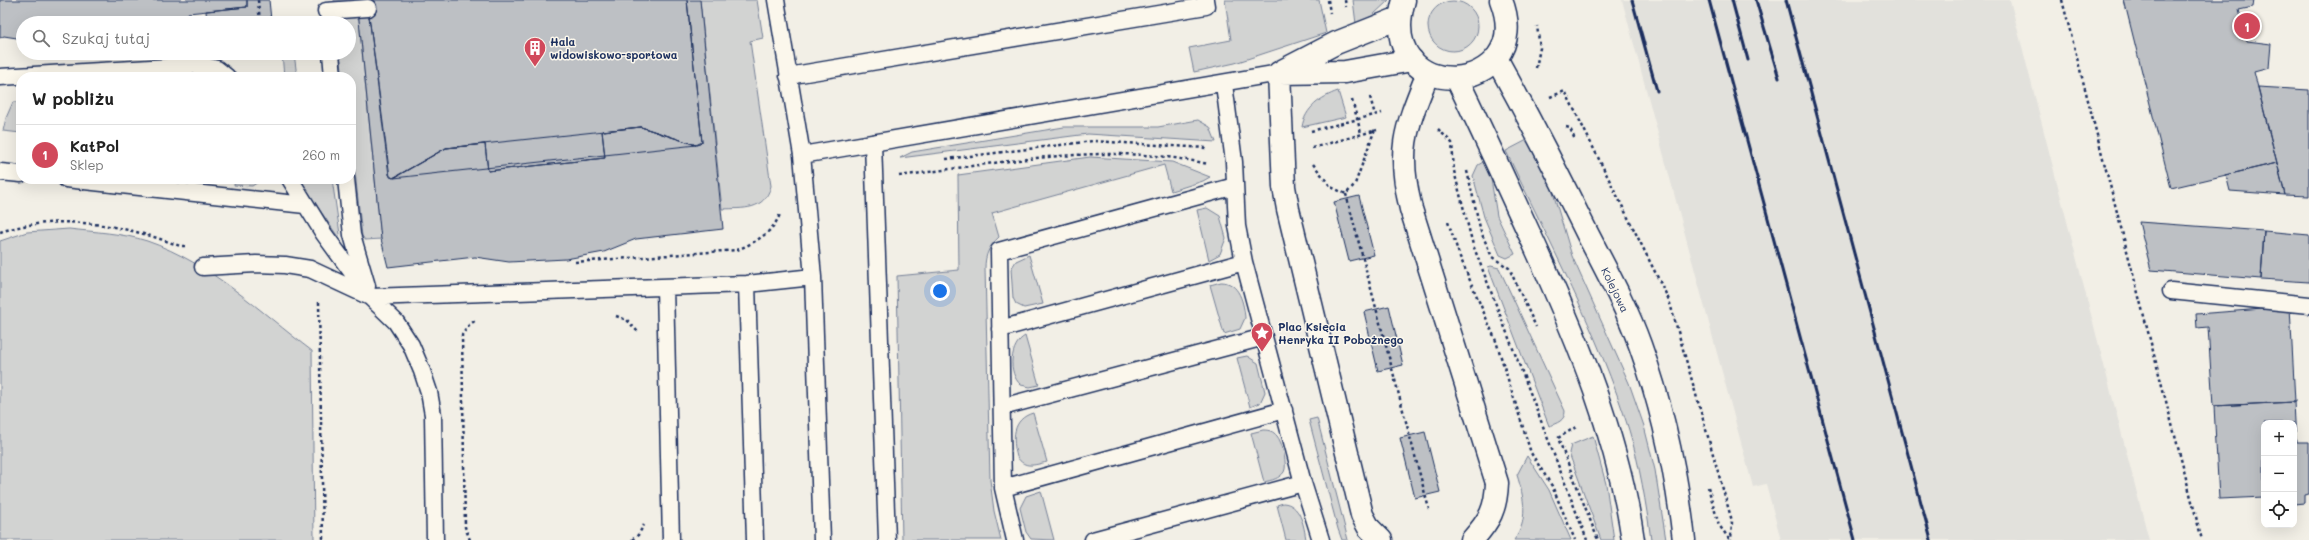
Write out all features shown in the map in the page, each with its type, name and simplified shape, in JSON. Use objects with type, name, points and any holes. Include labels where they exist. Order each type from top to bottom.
[{"type":"street","points":[[1279,73],[1402,9],[1401,40],[1420,67],[1442,78],[1457,79],[1472,76],[1485,68],[1496,58],[1504,44],[1507,28],[1506,12],[1501,0]]},
{"type":"street","name":"Kolejowa","points":[[1496,58],[1534,126],[1624,305],[1640,345],[1653,384],[1672,466],[1680,505],[1684,540]]},
{"type":"street","points":[[1279,73],[1344,72],[1420,67]]},
{"type":"street","points":[[1420,67],[1405,138],[1403,162],[1405,186],[1497,482],[1496,503],[1487,523],[1472,540]]},
{"type":"street","points":[[1279,73],[1284,187],[1288,209],[1362,515],[1369,528],[1381,540]]},
{"type":"street","points":[[1457,79],[1491,148],[1585,362],[1608,424],[1629,510],[1633,540]]},
{"type":"lane","points":[[778,0],[788,76],[802,155],[813,277],[822,540]]},
{"type":"lane","points":[[788,76],[1206,6],[1205,0]]},
{"type":"lane","points":[[326,11],[368,8]]},
{"type":"lane","points":[[332,60],[333,72]]},
{"type":"lane","points":[[84,72],[201,65],[217,69],[221,72]]},
{"type":"lane","points":[[802,155],[1224,84],[1279,73]]},
{"type":"lane","points":[[0,77],[16,76]]},
{"type":"lane","points":[[1224,84],[1235,186],[1237,226],[1244,262],[1303,483],[1320,540]]},
{"type":"lane","points":[[873,143],[887,540]]},
{"type":"lane","points":[[0,172],[16,174]]},
{"type":"lane","points":[[112,184],[305,205]]},
{"type":"lane","points":[[293,184],[305,205],[370,297],[396,322],[411,346],[429,392],[433,416],[435,540]]},
{"type":"lane","points":[[347,184],[352,235],[370,297]]},
{"type":"lane","points":[[1015,540],[1003,488],[999,251],[1235,186]]},
{"type":"lane","points":[[1000,329],[1244,262]]},
{"type":"lane","points":[[203,267],[256,264],[285,265],[319,272],[370,297],[747,284],[813,277]]},
{"type":"lane","points":[[747,284],[755,540]]},
{"type":"lane","points":[[665,287],[671,540]]},
{"type":"lane","points":[[2170,291],[2309,304]]},
{"type":"lane","points":[[1002,407],[1264,337]]},
{"type":"lane","points":[[1003,488],[1284,410]]},
{"type":"lane","points":[[1093,540],[1303,483]]},
{"type":"path","points":[[258,0],[259,16]]},
{"type":"path","points":[[2062,0],[2202,540]]},
{"type":"path","points":[[1565,91],[1669,300],[1732,521],[1731,540]]},
{"type":"path","points":[[1346,194],[1355,184],[1375,129]]},
{"type":"path","points":[[1309,157],[1320,176],[1331,187],[1346,194]]},
{"type":"path","points":[[1346,194],[1429,509]]},
{"type":"path","points":[[574,262],[737,250],[752,243],[767,233],[775,224],[782,208]]},
{"type":"path","points":[[0,232],[24,224],[67,221],[112,226],[180,246],[195,245]]},
{"type":"path","points":[[319,272],[323,540]]},
{"type":"path","points":[[612,314],[627,320],[636,328],[641,336]]},
{"type":"path","points":[[470,540],[464,527],[462,335],[469,325],[483,318]]},
{"type":"path","points":[[632,540],[638,535],[645,522]]},
{"type":"shaded area","points":[[334,0],[357,0],[381,239],[365,240],[362,236],[356,181],[356,72],[342,72],[341,60],[356,60],[356,16],[336,16]]},
{"type":"shaded area","points":[[700,0],[757,0],[763,38],[750,41],[771,186],[768,194],[763,200],[758,204],[745,208],[722,209]]},
{"type":"shaded area","points":[[1225,0],[1319,0],[1326,33],[1235,63],[1194,72],[1189,48],[1231,40]]},
{"type":"shaded area","points":[[1353,0],[1389,0],[1372,16],[1356,24]]},
{"type":"shaded area","points":[[1622,0],[2010,0],[2149,540],[1781,540],[1766,484],[1753,487]]},
{"type":"shaded area","points":[[1448,1],[1458,1],[1471,8],[1478,21],[1478,31],[1471,44],[1458,51],[1448,51],[1439,47],[1432,40],[1428,31],[1428,21],[1432,12],[1439,5]]},
{"type":"shaded area","points":[[283,60],[295,60],[296,72],[284,72]]},
{"type":"shaded area","points":[[1338,91],[1346,117],[1302,127],[1306,114],[1315,104],[1326,96]]},
{"type":"shaded area","points":[[13,102],[16,102],[16,132],[3,131],[6,118]]},
{"type":"shaded area","points":[[1198,120],[1210,127],[1216,142],[1088,134],[900,158],[912,152],[1064,127],[1158,127]]},
{"type":"shaded area","points":[[1529,139],[1542,162],[1551,186],[1572,256],[1629,383],[1644,426],[1655,470],[1666,540],[1651,540],[1645,498],[1636,457],[1617,394],[1588,324],[1506,151]]},
{"type":"shaded area","points":[[1090,157],[1172,162],[1210,177],[1203,181],[1171,191],[1164,165],[992,213],[999,237],[988,251],[985,268],[990,480],[994,511],[1001,540],[902,540],[897,276],[959,270],[958,175]]},
{"type":"shaded area","points":[[1485,161],[1491,179],[1497,216],[1515,254],[1507,258],[1500,255],[1484,217],[1473,176],[1478,165]]},
{"type":"shaded area","points":[[234,184],[255,184],[252,186]]},
{"type":"shaded area","points":[[302,184],[333,184],[340,234],[338,237]]},
{"type":"shaded area","points":[[1207,208],[1220,216],[1226,238],[1220,254],[1209,260],[1197,210]]},
{"type":"shaded area","points":[[69,229],[128,236],[147,241],[170,250],[192,262],[234,289],[312,351],[314,540],[0,540],[0,241],[27,232]]},
{"type":"shaded area","points":[[1029,255],[1043,304],[1024,308],[1016,304],[1013,298],[1011,269],[1016,261]]},
{"type":"shaded area","points":[[1491,266],[1499,268],[1565,411],[1564,417],[1555,424],[1549,426],[1488,267]]},
{"type":"shaded area","points":[[1221,282],[1227,283],[1236,289],[1242,300],[1245,318],[1240,329],[1224,334],[1210,285]]},
{"type":"shaded area","points":[[1025,336],[1039,385],[1030,387],[1021,385],[1017,380],[1012,366],[1013,352],[1016,345]]},
{"type":"shaded area","points":[[1247,356],[1258,363],[1265,392],[1260,403],[1250,407],[1237,358]]},
{"type":"shaded area","points":[[1033,413],[1047,462],[1027,465],[1020,461],[1017,457],[1014,437],[1017,425],[1026,416]]},
{"type":"shaded area","points":[[1317,418],[1348,540],[1342,540],[1338,529],[1309,420]]},
{"type":"shaded area","points":[[1263,430],[1272,432],[1279,439],[1284,454],[1285,465],[1284,472],[1280,476],[1264,482],[1251,433]]},
{"type":"shaded area","points":[[1593,436],[1606,484],[1614,540],[1601,540],[1569,453],[1571,445]]},
{"type":"shaded area","points":[[1527,456],[1549,490],[1571,540],[1514,540],[1522,525],[1524,509],[1522,492],[1517,475]]},
{"type":"shaded area","points":[[1041,491],[1054,540],[1031,539],[1026,532],[1020,508],[1026,496]]},
{"type":"shaded area","points":[[1283,503],[1289,504],[1297,511],[1304,528],[1306,540],[1286,540],[1277,505]]},
{"type":"building","points":[[0,0],[247,0],[247,7],[188,13],[188,16],[16,16],[16,38],[4,36],[0,38]]},
{"type":"building","points":[[247,0],[269,0],[271,16],[206,16],[206,11],[247,7]]},
{"type":"building","points":[[357,0],[367,0],[389,175],[393,178],[446,148],[485,144],[488,171],[605,158],[602,131],[641,127],[696,145],[700,144],[702,142],[687,0],[700,0],[723,229],[636,239],[604,252],[566,259],[509,262],[475,257],[388,267],[381,239]]},
{"type":"building","name":"Hala widowiskowo-sportowa","points":[[367,0],[687,0],[702,142],[696,145],[641,127],[602,131],[605,158],[488,171],[485,144],[446,148],[393,178],[390,177]]},
{"type":"building","points":[[2124,0],[2254,0],[2253,7],[2239,10],[2247,41],[2271,44],[2269,68],[2254,72],[2277,163],[2171,188]]},
{"type":"building","points":[[2258,87],[2309,90],[2309,196],[2285,195]]},
{"type":"building","points":[[641,127],[696,145],[394,178],[446,148]]},
{"type":"building","points":[[2277,163],[2285,195],[2230,191],[2226,175]]},
{"type":"building","points":[[1359,196],[1374,255],[1349,261],[1334,202]]},
{"type":"building","points":[[2139,222],[2264,231],[2261,279],[2151,270]]},
{"type":"building","points":[[2264,231],[2309,235],[2309,282],[2261,279]]},
{"type":"building","points":[[1389,306],[1403,365],[1378,371],[1364,312]]},
{"type":"building","points":[[2290,307],[2295,402],[2213,406],[2208,327],[2197,328],[2196,314]]},
{"type":"building","points":[[2294,402],[2295,420],[2261,420],[2261,497],[2219,499],[2214,406]]},
{"type":"building","points":[[1425,432],[1440,492],[1415,498],[1400,438]]},
{"type":"building","points":[[2297,442],[2309,442],[2309,494],[2304,495],[2304,503],[2297,504]]},
{"type":"railway","points":[[1632,0],[1657,91]]},
{"type":"railway","points":[[1709,0],[1855,540]]},
{"type":"railway","points":[[1732,0],[1748,60]]},
{"type":"railway","points":[[1756,0],[1779,78]]},
{"type":"railway","points":[[1786,0],[1931,540]]},
{"type":"place","name":"KatPol","points":[[2247,26]]},
{"type":"place","name":"Hala widowiskowo-sportowa","points":[[535,68]]},
{"type":"place","name":"Plac Księcia Henryka II Pobożnego","points":[[1262,352]]}]
